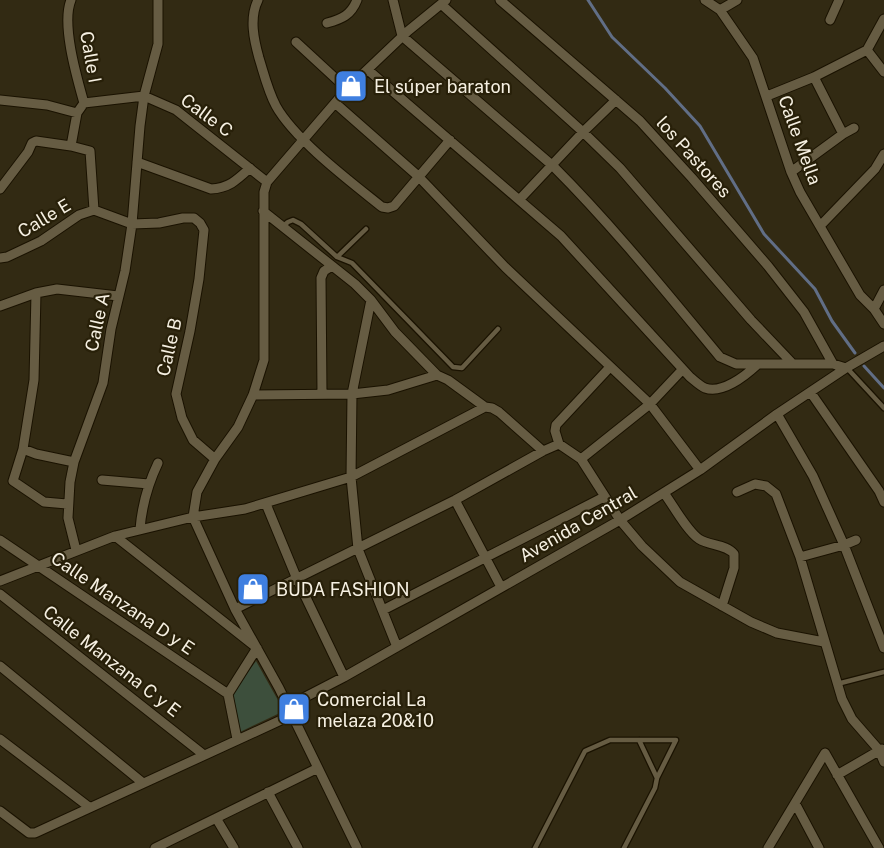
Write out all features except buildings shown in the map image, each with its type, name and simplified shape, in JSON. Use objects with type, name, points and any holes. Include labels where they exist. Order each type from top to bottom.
[{"type":"street","name":"Calle I","points":[[71,0],[68,22],[73,64],[84,103],[77,113],[71,146]]},
{"type":"street","name":"Calle A","points":[[76,550],[68,519],[74,462],[101,390],[118,296],[125,271],[132,224],[144,96],[158,44],[158,0]]},
{"type":"street","points":[[258,0],[254,7],[254,35],[270,92],[285,120],[303,140],[382,207],[394,206],[450,140]]},
{"type":"street","points":[[327,23],[341,20],[353,10],[357,0]]},
{"type":"street","points":[[393,0],[402,36],[553,166],[617,235],[720,357],[736,364],[833,364],[846,368]]},
{"type":"street","name":"los Pastores","points":[[500,0],[640,121],[768,266],[804,312],[833,364]]},
{"type":"street","name":"Calle Mella","points":[[705,0],[720,10],[753,58],[791,172],[800,192],[860,295],[874,309],[884,324]]},
{"type":"street","points":[[720,10],[737,0]]},
{"type":"street","points":[[830,20],[839,0]]},
{"type":"street","points":[[357,848],[290,710],[235,609],[193,517],[196,492],[215,459],[238,427],[253,395],[264,360],[263,211],[267,182],[347,89],[402,36],[443,2],[620,168],[751,320],[792,363]]},
{"type":"street","points":[[767,96],[814,77],[867,50],[884,19]]},
{"type":"street","points":[[296,42],[347,89]]},
{"type":"street","points":[[867,50],[884,72]]},
{"type":"street","points":[[368,70],[561,236],[682,370],[703,388],[717,390],[744,377],[757,365]]},
{"type":"street","points":[[814,77],[843,134]]},
{"type":"street","points":[[84,103],[144,96]]},
{"type":"street","name":"Calle C","points":[[144,96],[176,110],[267,182]]},
{"type":"street","points":[[0,100],[47,105],[77,113]]},
{"type":"street","points":[[520,199],[616,100]]},
{"type":"street","points":[[335,103],[418,177],[505,267],[650,404],[700,470]]},
{"type":"street","points":[[791,172],[854,128]]},
{"type":"street","points":[[0,189],[28,152],[32,143],[36,141],[71,146],[90,151],[94,210]]},
{"type":"street","points":[[820,225],[875,169],[884,154]]},
{"type":"street","points":[[137,162],[211,189],[232,185],[250,168]]},
{"type":"street","name":"Calle E","points":[[0,258],[41,241],[79,215],[94,210],[132,224],[194,218],[204,230]]},
{"type":"street","points":[[263,211],[282,227],[335,262],[371,300],[395,332],[437,375],[448,380],[485,407],[499,412],[543,451]]},
{"type":"street","name":"Calle B","points":[[204,230],[190,332],[176,394],[182,418],[193,440],[215,459]]},
{"type":"street","points":[[322,394],[321,278],[324,271],[335,262]]},
{"type":"street","points":[[0,306],[36,293],[57,289],[118,296]]},
{"type":"street","points":[[874,309],[884,290]]},
{"type":"street","points":[[36,293],[34,380],[24,449],[13,477],[15,485],[44,502],[68,504]]},
{"type":"street","points":[[371,300],[351,394],[351,477],[358,549],[397,647]]},
{"type":"street","name":"Avenida Central","points":[[873,351],[884,337]]},
{"type":"street","name":"Avenida Central","points":[[0,811],[29,833],[35,833],[237,739],[620,520],[700,470],[777,414],[846,368],[884,346]]},
{"type":"street","points":[[610,367],[556,425],[555,431],[559,444],[581,459],[620,520],[642,546],[680,582],[777,633],[824,642]]},
{"type":"street","points":[[581,459],[650,404],[682,370]]},
{"type":"street","points":[[253,395],[351,394],[388,390],[437,375]]},
{"type":"street","points":[[811,393],[879,490],[884,502]]},
{"type":"street","points":[[0,581],[115,536],[193,517],[266,504],[351,477],[485,407]]},
{"type":"street","points":[[777,414],[813,476],[844,545],[884,648]]},
{"type":"street","points":[[235,609],[455,500],[559,444]]},
{"type":"street","points":[[24,449],[36,454],[74,462]]},
{"type":"street","points":[[140,529],[141,513],[158,463]]},
{"type":"street","points":[[102,480],[149,484]]},
{"type":"street","points":[[737,492],[755,484],[771,489],[776,494],[800,557],[837,684],[852,719],[881,749],[884,762]]},
{"type":"street","points":[[664,493],[696,536],[706,542],[729,549],[734,554],[734,568],[722,606]]},
{"type":"street","points":[[383,610],[604,497]]},
{"type":"street","points":[[455,500],[501,587]]},
{"type":"street","points":[[266,504],[297,579],[344,677]]},
{"type":"street","points":[[115,536],[256,648]]},
{"type":"street","name":"Calle Manzana D y E","points":[[0,540],[228,694]]},
{"type":"street","points":[[800,557],[856,540]]},
{"type":"street","name":"Calle Manzana C y E","points":[[0,594],[204,755]]},
{"type":"street","points":[[237,739],[228,694],[256,648]]},
{"type":"street","points":[[0,666],[143,783]]},
{"type":"street","points":[[0,739],[89,807]]},
{"type":"street","points":[[837,775],[881,749]]},
{"type":"street","points":[[768,848],[825,753],[879,848]]},
{"type":"street","points":[[155,848],[318,768]]},
{"type":"street","points":[[268,792],[298,848]]},
{"type":"street","points":[[795,803],[819,848]]},
{"type":"street","points":[[216,818],[234,848]]},
{"type":"lane","points":[[335,262],[366,229]]},
{"type":"lane","points":[[335,262],[352,263],[453,367],[462,368],[498,329]]},
{"type":"lane","points":[[846,368],[884,408]]},
{"type":"lane","points":[[837,684],[884,672]]},
{"type":"lane","points":[[535,848],[585,751],[610,740],[676,740],[657,778],[655,788],[624,848]]},
{"type":"lane","points":[[639,740],[657,778]]},
{"type":"green space","points":[[256,661],[284,711],[240,732],[232,693]]},
{"type":"waterway","points":[[588,0],[612,37],[665,88],[700,126],[764,234],[815,289],[832,321],[855,353]]},
{"type":"waterway","points":[[864,366],[884,388]]},
{"type":"place","name":"El súper baraton","points":[[351,86]]},
{"type":"place","name":"BUDA FASHION","points":[[253,589]]},
{"type":"place","name":"Comercial La melaza 20&10","points":[[294,709]]}]
